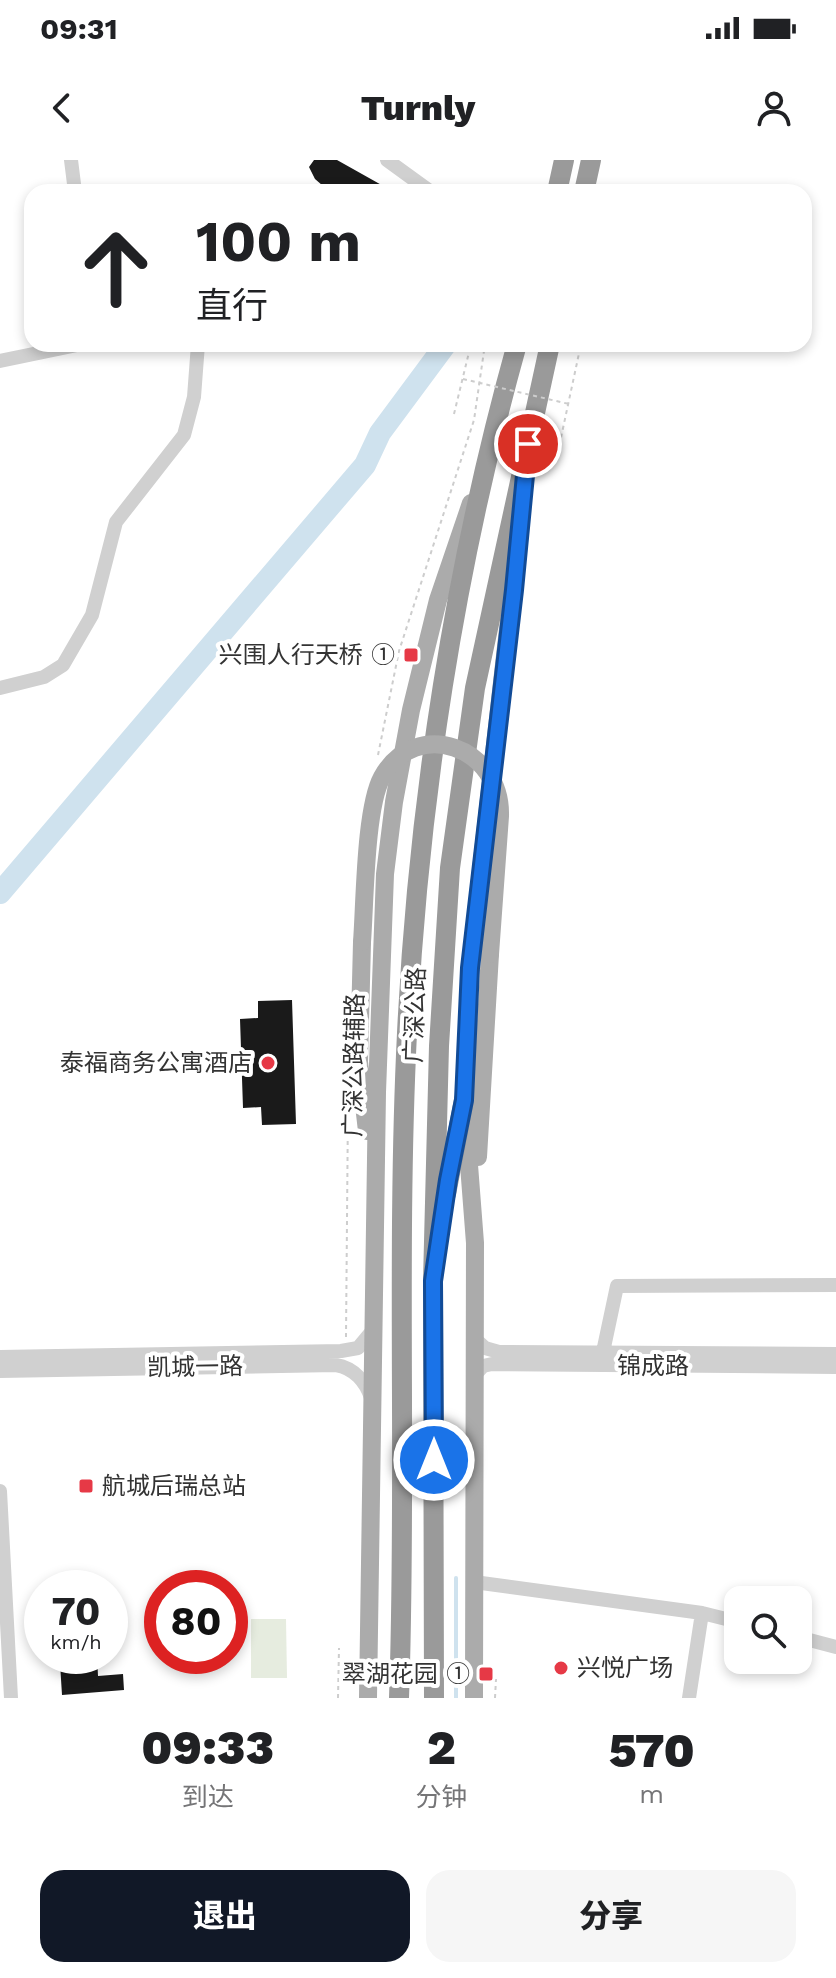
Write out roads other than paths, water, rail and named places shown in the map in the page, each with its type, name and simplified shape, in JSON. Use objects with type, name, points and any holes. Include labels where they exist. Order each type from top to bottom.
[{"type":"highway","points":[[559,184],[564,160]]},
{"type":"highway","points":[[586,184],[591,160]]},
{"type":"highway","name":"广深公路","points":[[399,1698],[404,1141],[419,859],[445,677],[490,448],[515,352]]},
{"type":"highway","name":"广深公路","points":[[434,1698],[433,1281],[444,947],[457,809],[475,688],[548,352]]},
{"type":"highway","points":[[433,1281],[464,1100]]},
{"type":"main road","points":[[475,1243],[464,1100],[470,968],[528,444]]},
{"type":"main road","name":"广深公路辅路","points":[[368,1698],[375,1199],[385,874],[411,710],[438,600],[490,448]]},
{"type":"main road","points":[[375,1199],[359,1062],[362,942],[374,800],[381,779],[394,762],[412,750],[445,746],[475,758],[490,774],[499,794],[500,816],[475,1243],[474,1698]]},
{"type":"street","points":[[71,160],[74,184]]},
{"type":"street","points":[[387,160],[420,184]]},
{"type":"street","points":[[0,361],[43,352]]},
{"type":"street","points":[[0,688],[44,677],[63,665],[92,615],[116,522],[184,435],[194,397],[197,352]]},
{"type":"street","points":[[603,1352],[617,1286],[836,1285]]},
{"type":"street","name":"凯城一路","points":[[0,1357],[341,1351],[358,1348],[373,1330]]},
{"type":"street","name":"锦成路","points":[[474,1338],[485,1348],[499,1352],[836,1354]]},
{"type":"street","name":"锦成路","points":[[474,1376],[479,1368],[492,1364],[836,1367]]},
{"type":"street","name":"凯城一路","points":[[0,1371],[336,1365],[345,1366],[357,1376],[367,1388],[372,1401]]},
{"type":"street","points":[[0,1491],[11,1698]]},
{"type":"street","points":[[474,1582],[724,1618]]},
{"type":"street","points":[[689,1698],[702,1613]]},
{"type":"street","points":[[812,1641],[836,1647]]},
{"type":"waterway","points":[[0,893],[365,465],[380,433],[440,352]]},
{"type":"waterway","points":[[456,1578],[456,1698]]},
{"type":"place","name":"兴围人行天桥 ①","points":[[411,655]]},
{"type":"place","name":"泰福商务公寓酒店","points":[[268,1063]]},
{"type":"place","name":"航城后瑞总站","points":[[86,1486]]},
{"type":"place","name":"兴悦广场","points":[[561,1668]]},
{"type":"place","name":"翠湖花园 ①","points":[[486,1674]]}]
